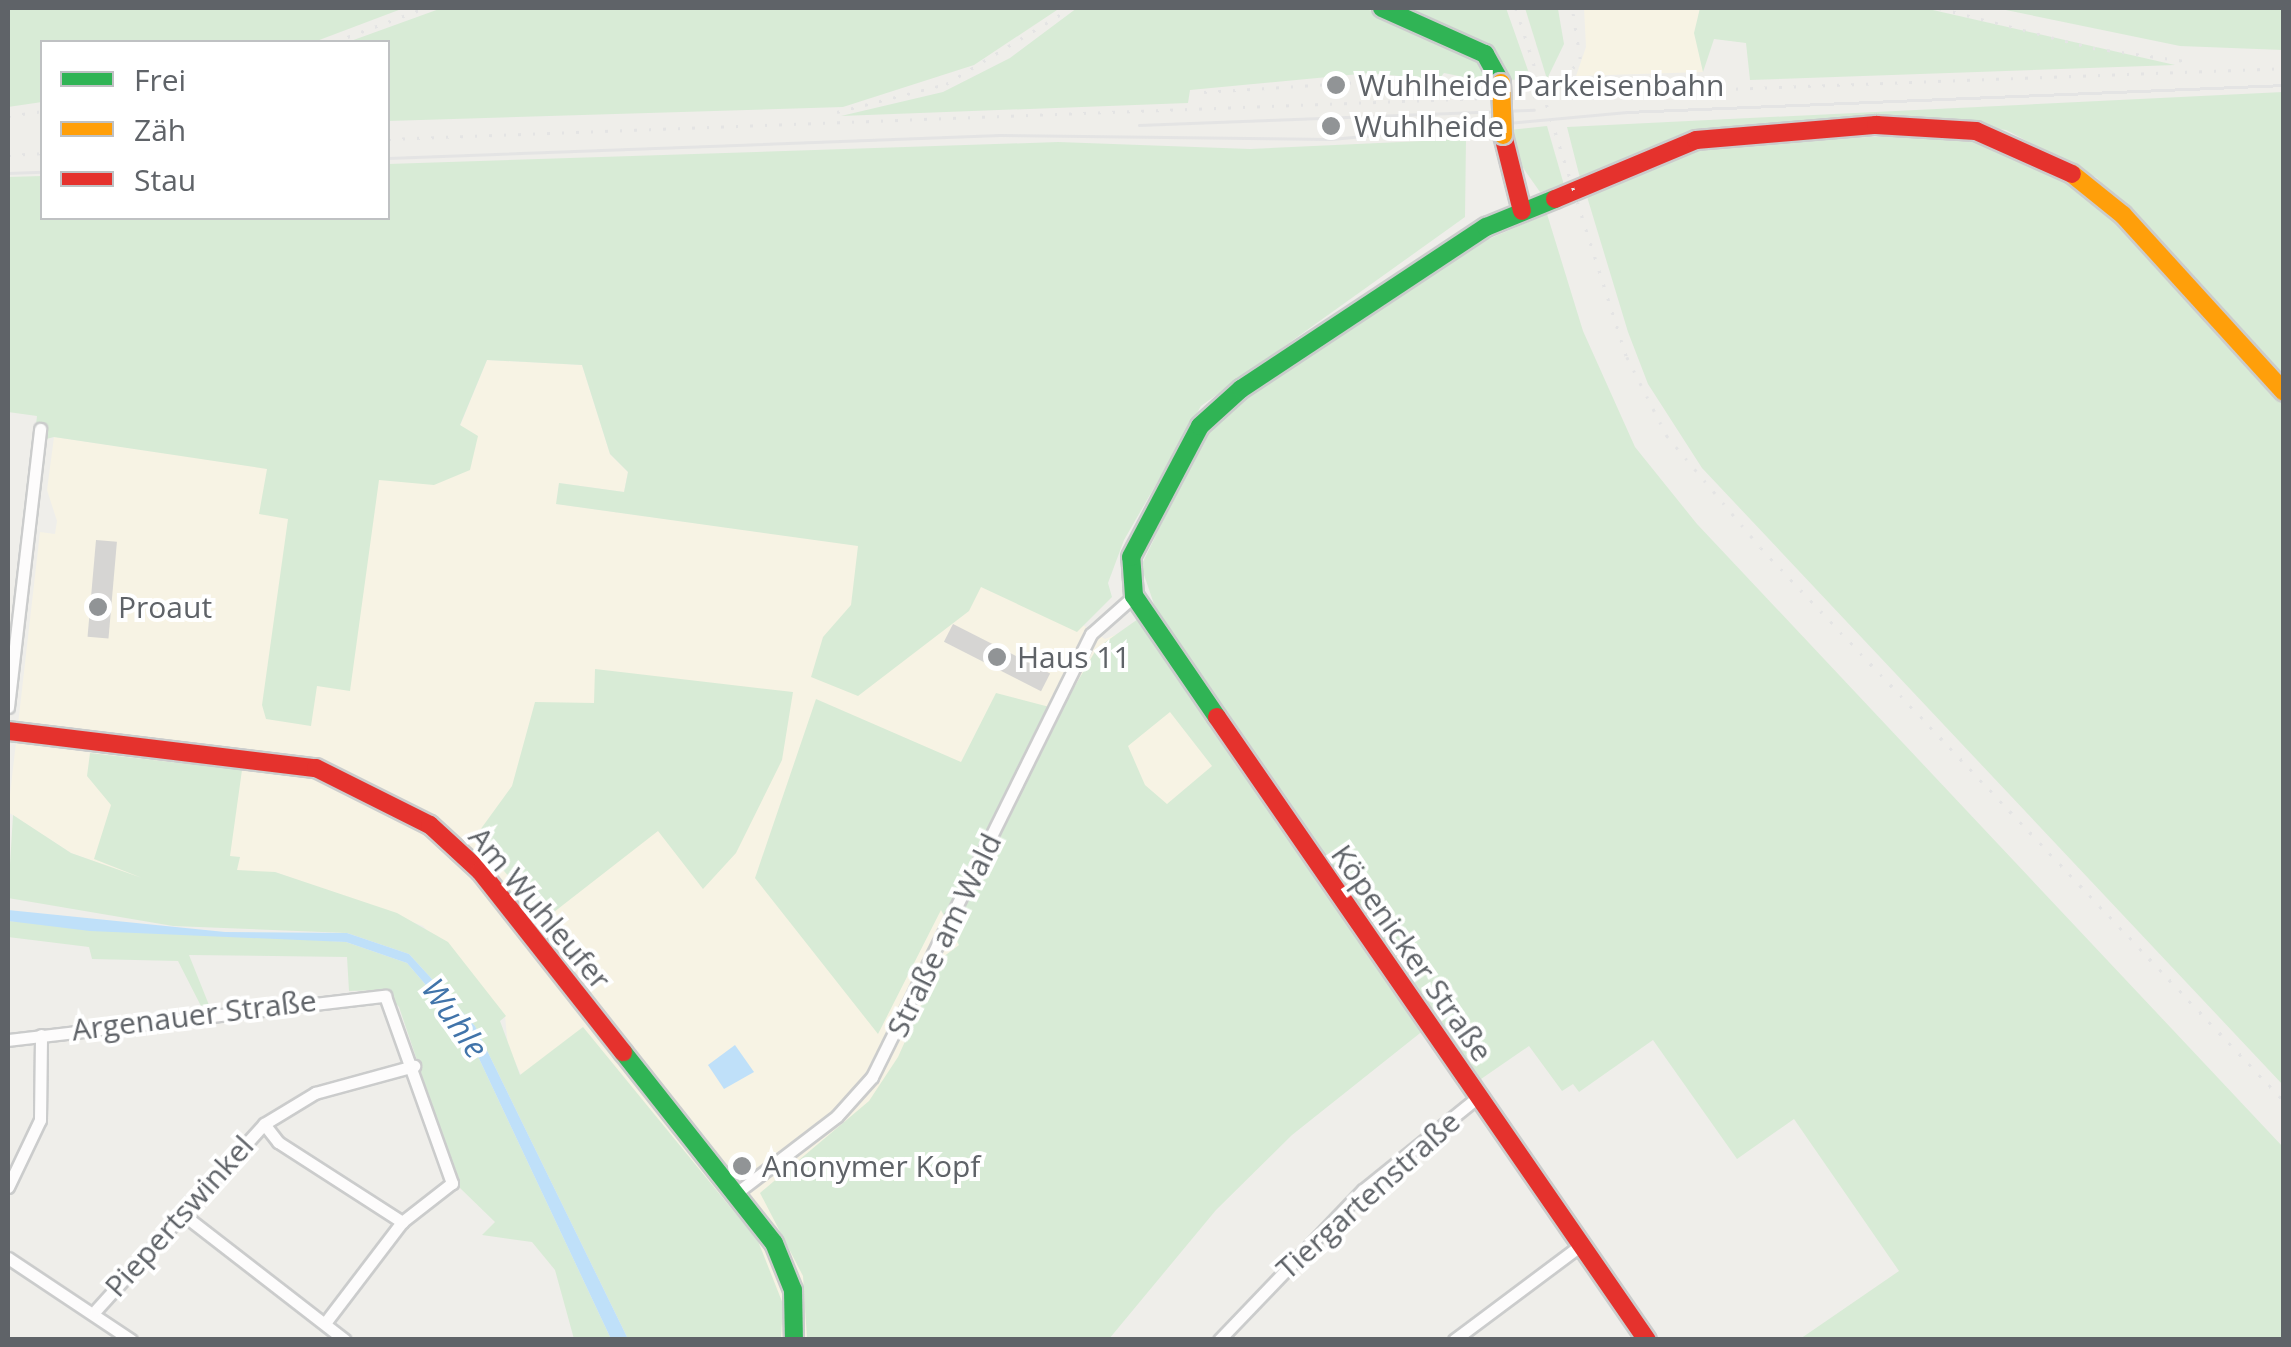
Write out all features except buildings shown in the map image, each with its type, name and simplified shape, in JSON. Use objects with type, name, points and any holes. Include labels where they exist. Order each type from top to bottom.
[{"type":"street","points":[[1382,8],[1485,54],[1501,83],[1503,135],[1522,211]]},
{"type":"street","points":[[1134,596],[1131,557],[1212,412],[1458,242],[1657,152],[1727,134],[1911,124],[1976,131],[2056,162],[2106,198],[2284,392]]},
{"type":"street","points":[[8,706],[40,429]]},
{"type":"street","name":"Straße am Wald","points":[[735,1194],[837,1116],[872,1077],[1094,629],[1134,596]]},
{"type":"street","name":"Köpenicker Straße","points":[[1134,596],[1647,1340]]},
{"type":"street","name":"Am Wuhleufer","points":[[10,731],[316,768],[400,803],[480,871],[735,1194],[783,1260],[794,1340]]},
{"type":"street","name":"Argenauer Straße","points":[[8,1040],[380,992],[414,1066]]},
{"type":"street","points":[[8,1186],[40,1120],[41,1035]]},
{"type":"street","points":[[324,1323],[402,1222],[452,1182],[414,1066]]},
{"type":"street","name":"Piepertswinkel","points":[[96,1310],[185,1216],[264,1124],[315,1093],[414,1066]]},
{"type":"street","name":"Tiergartenstraße","points":[[1219,1340],[1363,1190],[1478,1098]]},
{"type":"street","name":"Piepertswinkel","points":[[264,1124],[278,1142],[402,1222]]},
{"type":"street","points":[[185,1216],[344,1340]]},
{"type":"street","points":[[1454,1340],[1581,1245]]},
{"type":"street","points":[[8,1258],[96,1310],[132,1340]]},
{"type":"shaded area","points":[[1584,8],[1700,8],[1695,33],[1703,72],[1576,76],[1586,47]]},
{"type":"shaded area","points":[[487,360],[582,365],[610,454],[628,472],[624,492],[559,483],[557,504],[984,563],[1105,639],[1120,633],[1219,768],[827,1339],[647,1340],[508,1047],[505,1016],[423,926],[275,872],[134,876],[71,853],[8,812],[40,532],[55,534],[57,521],[47,490],[54,437],[267,468],[460,426]]},
{"type":"green space","points":[[8,8],[404,8],[319,40],[40,40],[40,102],[8,107]]},
{"type":"green space","points":[[442,8],[1060,8],[974,65],[843,107],[390,121],[390,40],[354,40]]},
{"type":"green space","name":"Wuhlheide","points":[[1077,8],[1365,8],[1484,63],[1494,83],[1444,73],[1438,80],[1370,73],[1190,90],[1188,103],[841,116],[943,92],[1010,58]]},
{"type":"green space","name":"Wuhlheide","points":[[1395,8],[1506,8],[1531,79],[1508,80],[1495,55]]},
{"type":"green space","points":[[1525,8],[1558,9],[1564,44],[1547,79]]},
{"type":"green space","points":[[1700,8],[1924,8],[2175,65],[1750,80],[1746,43],[1714,39],[1703,72],[1694,33]]},
{"type":"green space","points":[[1996,8],[2283,8],[2283,50],[2180,46]]},
{"type":"green space","points":[[2283,92],[2283,381],[2097,178],[2006,130],[1905,117],[1737,127],[1651,148],[1580,178],[1567,127]]},
{"type":"green space","points":[[1547,126],[1564,185],[1540,192],[1512,152],[1510,130]]},
{"type":"green space","points":[[1938,134],[1971,138],[2067,178],[2126,227],[2220,339],[2283,398],[2283,1085],[1702,468],[1648,384],[1628,332],[1585,190],[1709,144]]},
{"type":"green space","name":"Wuhlheide","points":[[1466,139],[1465,217],[1201,406],[1124,540],[1108,583],[1112,597],[1077,632],[981,587],[969,611],[858,696],[811,677],[823,637],[851,605],[858,546],[556,504],[559,483],[624,492],[628,472],[610,454],[582,365],[487,360],[460,425],[478,436],[470,470],[434,485],[379,480],[350,691],[317,686],[311,726],[266,719],[262,705],[288,519],[259,514],[267,469],[54,437],[34,442],[37,416],[8,412],[8,177],[40,176],[40,220],[390,220],[390,164],[1058,142],[1250,149]]},
{"type":"green space","name":"Wuhlheide","points":[[1547,214],[1583,331],[1635,447],[1697,524],[2283,1147],[2283,1339],[1800,1339],[1899,1271],[1794,1119],[1737,1159],[1653,1040],[1579,1092],[1573,1084],[1562,1091],[1529,1046],[1481,1079],[1439,1018],[1292,1135],[1216,1210],[1109,1339],[807,1339],[803,1276],[760,1193],[869,1101],[898,1057],[943,957],[959,945],[941,910],[878,1034],[755,878],[816,699],[961,762],[996,693],[1061,710],[1097,648],[1155,607],[1141,566],[1206,432],[1246,396],[1463,250]],"holes":[[[1170,712],[1212,766],[1167,804],[1145,785],[1128,746]]]},
{"type":"green space","points":[[595,669],[793,692],[782,760],[736,853],[703,889],[658,831],[545,919],[475,837],[512,786],[535,702],[594,703]]},
{"type":"green space","points":[[90,753],[242,770],[230,856],[240,857],[237,870],[275,872],[397,913],[448,942],[506,1016],[500,1021],[520,1075],[583,1027],[758,1241],[783,1304],[781,1339],[628,1339],[475,1026],[409,954],[347,933],[173,926],[8,898],[13,815],[71,853],[142,878],[94,859],[111,805],[87,776]]},
{"type":"green space","points":[[8,921],[346,942],[407,963],[467,1033],[611,1339],[574,1339],[555,1270],[532,1242],[482,1235],[495,1222],[460,1188],[399,1007],[383,990],[349,991],[347,957],[189,955],[209,1005],[201,1006],[178,961],[92,959],[89,947],[8,937]]},
{"type":"water","name":"Wuhle","points":[[8,910],[225,932],[347,933],[409,954],[475,1026],[628,1339],[611,1339],[467,1033],[407,963],[346,942],[90,931],[8,921]]},
{"type":"water","points":[[735,1045],[754,1072],[724,1089],[708,1065]]},
{"type":"tram line","points":[[390,158],[1000,135],[1331,139],[1627,112],[2284,85]]},
{"type":"tram line","points":[[1139,125],[1534,110]]},
{"type":"tram line","points":[[8,173],[40,172]]},
{"type":"railway","points":[[339,40],[425,8]]},
{"type":"railway","points":[[837,112],[946,84],[1071,8]]},
{"type":"railway","points":[[1516,8],[1627,357],[1667,436],[1761,548],[2284,1101]]},
{"type":"railway","points":[[1536,89],[1564,80],[1580,59],[1572,8]]},
{"type":"railway","points":[[1939,8],[2093,48],[2192,62]]},
{"type":"railway","points":[[390,139],[2284,68]]},
{"type":"railway","points":[[1204,92],[1411,79],[1481,91]]},
{"type":"railway","points":[[8,116],[40,111]]},
{"type":"railway","points":[[8,155],[40,153]]},
{"type":"traffic: fast","points":[[1382,8],[1485,54],[1501,83]]},
{"type":"traffic: fast","points":[[1217,717],[1134,596],[1131,557],[1200,426],[1241,389],[1486,227],[1555,199]]},
{"type":"traffic: fast","points":[[623,1052],[774,1243],[793,1290],[794,1340]]},
{"type":"traffic: slow","points":[[1501,83],[1503,135]]},
{"type":"traffic: slow","points":[[2072,174],[2123,215],[2284,392]]},
{"type":"traffic: jam","points":[[1555,199],[1696,140],[1876,125],[1976,131],[2072,174]]},
{"type":"traffic: jam","points":[[1503,135],[1522,211]]},
{"type":"traffic: jam","points":[[1217,717],[1647,1340]]},
{"type":"traffic: jam","points":[[8,731],[316,768],[430,825],[480,871],[623,1052]]},
{"type":"place","name":"Wuhlheide Parkeisenbahn","points":[[1336,85]]},
{"type":"place","name":"Wuhlheide","points":[[1331,126]]},
{"type":"place","name":"Proaut","points":[[98,607]]},
{"type":"place","name":"Haus 11","points":[[997,657]]},
{"type":"place","name":"Anonymer Kopf","points":[[742,1166]]}]
